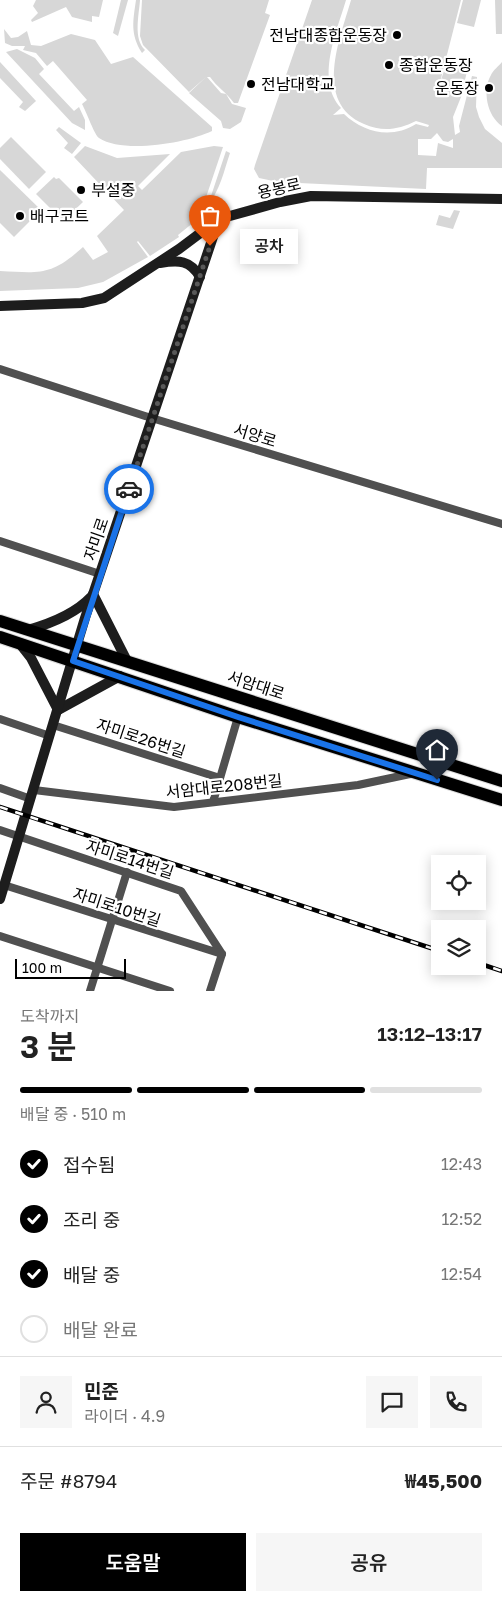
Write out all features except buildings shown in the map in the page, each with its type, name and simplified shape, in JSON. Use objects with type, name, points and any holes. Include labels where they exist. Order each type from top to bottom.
[{"type":"main road","name":"서암대로","points":[[0,621],[502,781]]},
{"type":"main road","points":[[0,636],[238,717],[502,800]]},
{"type":"street","name":"용봉로","points":[[0,306],[44,305],[96,300],[111,295],[219,219],[280,202],[311,196],[502,199]]},
{"type":"street","name":"자미로","points":[[0,899],[93,594],[154,418],[219,219]]},
{"type":"street","points":[[157,263],[181,260],[195,268],[200,277]]},
{"type":"street","name":"서양로","points":[[0,369],[502,524]]},
{"type":"street","points":[[0,541],[100,574]]},
{"type":"street","points":[[28,630],[42,626],[84,604],[93,594],[127,661]]},
{"type":"street","points":[[19,643],[31,658],[58,710],[120,676]]},
{"type":"street","points":[[213,802],[238,717]]},
{"type":"street","points":[[0,719],[50,736]]},
{"type":"street","name":"자미로26번길","points":[[53,725],[220,778]]},
{"type":"street","name":"서암대로208번길","points":[[0,788],[32,794],[157,807],[174,807],[358,785],[416,773]]},
{"type":"street","name":"자미로14번길","points":[[0,830],[181,891],[222,954]]},
{"type":"street","points":[[90,991],[127,872]]},
{"type":"street","name":"자미로10번길","points":[[4,885],[222,954]]},
{"type":"street","points":[[0,936],[170,991]]},
{"type":"street","points":[[210,991],[222,954]]},
{"type":"shaded area","points":[[36,0],[103,0],[99,17],[92,16],[92,22],[72,17],[66,7],[32,22],[31,20],[38,13],[33,6]]},
{"type":"shaded area","points":[[121,0],[128,0],[118,36],[113,33]]},
{"type":"shaded area","points":[[136,0],[140,0],[138,33],[141,45],[145,50],[142,53],[134,33],[133,21]]},
{"type":"shaded area","points":[[142,0],[269,0],[265,13],[270,15],[238,103],[234,103],[226,94],[232,104],[246,108],[241,122],[230,129],[223,128],[221,121],[189,93],[206,77],[189,92],[143,45],[140,36]],"holes":[[[207,77],[210,77],[226,94],[221,93]]]},
{"type":"shaded area","points":[[312,0],[346,0],[330,55],[330,84],[333,97],[341,108],[333,115],[344,114],[360,126],[378,132],[388,132],[407,129],[416,124],[428,127],[429,125],[416,121],[390,129],[371,127],[348,114],[339,101],[335,85],[334,68],[341,33],[351,0],[461,0],[439,86],[447,62],[468,67],[461,97],[453,117],[455,135],[460,132],[459,126],[472,76],[477,77],[476,107],[485,129],[502,143],[502,168],[427,168],[426,189],[278,182],[259,178],[254,169]],"holes":[[[437,133],[443,141],[448,142],[453,139],[453,148],[438,143],[436,156],[418,155],[418,139],[431,139]]]},
{"type":"shaded area","points":[[463,0],[481,0],[474,27],[457,23]]},
{"type":"shaded area","points":[[495,0],[502,0],[502,34],[496,34]]},
{"type":"shaded area","points":[[4,29],[11,38],[18,37],[27,31],[31,45],[41,46],[71,34],[95,40],[111,64],[133,57],[212,127],[212,131],[172,143],[139,146],[110,143],[99,138],[82,104],[87,100],[53,61],[47,66],[36,53],[23,50],[25,46],[12,46],[5,43]]},
{"type":"shaded area","points":[[17,49],[35,58],[44,69],[39,74],[74,111],[79,107],[85,120],[85,130],[72,123],[6,52]]},
{"type":"shaded area","points":[[0,62],[36,101],[25,111],[19,107],[23,102],[0,78]]},
{"type":"shaded area","points":[[502,62],[502,126],[497,122],[490,109],[487,88],[493,71]]},
{"type":"shaded area","points":[[59,127],[81,143],[72,154],[64,148],[68,143],[56,130]]},
{"type":"shaded area","points":[[11,137],[46,172],[29,189],[0,159],[0,148]]},
{"type":"shaded area","points":[[85,146],[117,158],[170,154],[138,186],[142,190],[181,152],[214,146],[223,147],[199,218],[178,235],[179,237],[150,256],[138,241],[148,257],[103,282],[78,288],[0,291],[0,271],[45,271],[62,263],[83,247],[93,260],[108,252],[97,236],[124,210],[74,157]]},
{"type":"shaded area","points":[[226,151],[230,153],[224,173],[216,193],[208,205]]},
{"type":"shaded area","points":[[0,170],[41,210],[14,237],[0,223]]},
{"type":"shaded area","points":[[54,177],[56,179],[59,178],[83,202],[63,221],[36,194]]},
{"type":"shaded area","points":[[454,210],[460,211],[453,229],[436,225],[439,215],[450,218]]},
{"type":"railway","points":[[0,807],[431,948]]},
{"type":"railway","points":[[486,966],[502,971]]},
{"type":"way so far","points":[[129,489],[210,246]]},
{"type":"place","name":"전남대종합운동장","points":[[397,35]]},
{"type":"place","name":"종합운동장","points":[[389,65]]},
{"type":"place","name":"전남대학교","points":[[251,84]]},
{"type":"place","name":"운동장","points":[[489,88]]},
{"type":"place","name":"부설중","points":[[81,190]]},
{"type":"place","name":"배구코트","points":[[20,216]]},
{"type":"place","name":"공차","points":[[210,246]]},
{"type":"route","points":[[129,489],[85,618],[73,661],[238,717],[437,780]]}]
